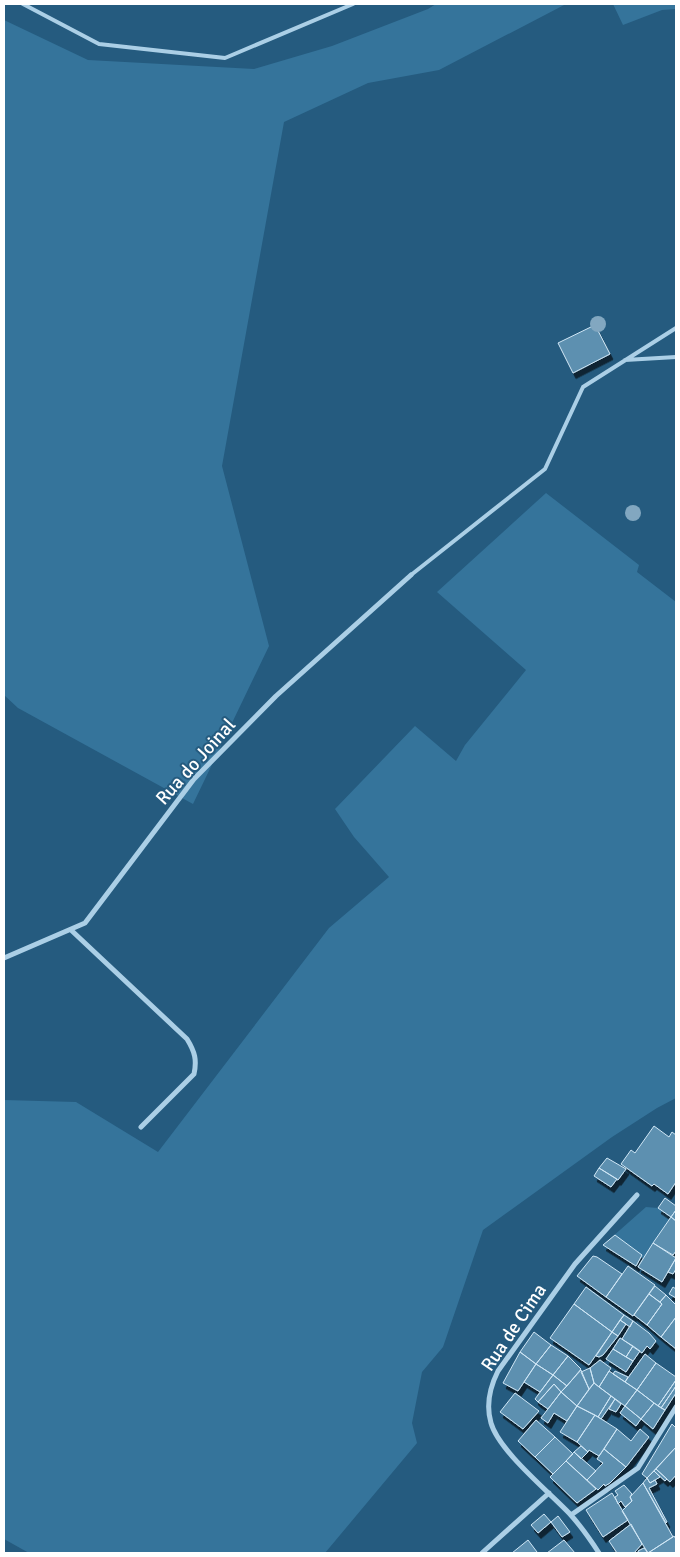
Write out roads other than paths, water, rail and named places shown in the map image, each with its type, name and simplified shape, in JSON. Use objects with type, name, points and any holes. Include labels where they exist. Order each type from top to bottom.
[{"type":"street","name":"Rua do Joinal","points":[[4,958],[85,923],[194,779],[276,696],[411,575]]},
{"type":"street","points":[[71,930],[187,1039],[194,1050],[197,1062],[194,1074],[141,1127]]},
{"type":"street","name":"Rua de Cima","points":[[598,1553],[570,1515],[504,1447],[495,1435],[488,1413],[491,1388],[498,1371],[575,1264],[636,1195]]},
{"type":"street","points":[[570,1515],[638,1468],[676,1407]]},
{"type":"street","points":[[482,1553],[549,1493]]},
{"type":"lane","points":[[23,4],[99,44],[225,58],[353,4]]},
{"type":"lane","points":[[411,575],[545,469],[583,387],[676,328]]},
{"type":"lane","points":[[623,360],[676,358]]}]
